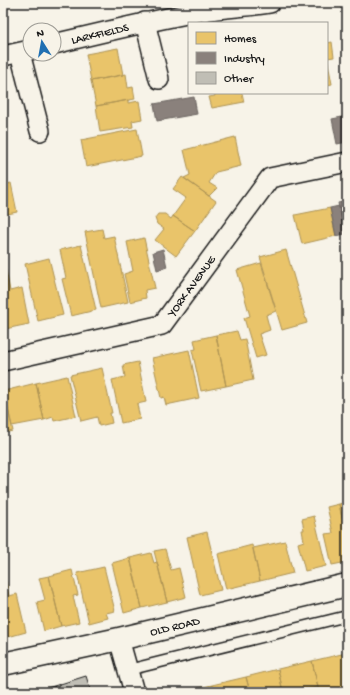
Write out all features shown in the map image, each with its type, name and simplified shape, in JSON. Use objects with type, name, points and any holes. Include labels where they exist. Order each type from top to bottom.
[{"type":"street","name":"LARKFIELDS","points":[[62,42],[145,22],[205,10],[258,6],[270,3]]},
{"type":"street","name":"LARKFIELDS","points":[[145,22],[159,79]]},
{"type":"street","points":[[18,53],[40,131]]},
{"type":"street","name":"YORK AVENUE","points":[[3,361],[162,325],[270,178],[347,162]]},
{"type":"street","name":"OLD ROAD","points":[[3,664],[119,639],[347,585]]},
{"type":"street","points":[[119,639],[134,692]]},
{"type":"lane","points":[[128,670],[347,616]]},
{"type":"building: Homes","points":[[332,42],[334,57],[328,58],[328,43]]},
{"type":"building: Homes","points":[[118,48],[123,75],[91,81],[86,54]]},
{"type":"building: Homes","points":[[328,63],[332,84],[328,85]]},
{"type":"building: Homes","points":[[126,74],[128,88],[133,87],[135,99],[96,106],[91,81]]},
{"type":"building: Homes","points":[[214,94],[242,94],[244,102],[212,108],[209,97],[215,96]]},
{"type":"building: Homes","points":[[128,100],[128,103],[139,101],[142,119],[132,121],[133,127],[100,132],[96,106]]},
{"type":"building: Homes","points":[[137,129],[142,156],[86,167],[81,140]]},
{"type":"building: Homes","points":[[235,137],[241,166],[216,172],[209,183],[217,188],[209,196],[184,178],[190,175],[184,150]]},
{"type":"building: Homes","points":[[3,159],[8,184],[3,185]]},
{"type":"building: Homes","points":[[182,177],[216,201],[195,231],[173,216],[186,198],[173,189]]},
{"type":"building: Homes","points":[[11,183],[17,212],[3,215],[3,185]]},
{"type":"building: Homes","points":[[330,208],[336,236],[302,244],[295,215]]},
{"type":"building: Homes","points":[[158,214],[165,214],[171,219],[173,216],[195,231],[176,256],[155,240],[164,229],[157,224],[155,218]]},
{"type":"building: Homes","points":[[102,229],[104,238],[114,236],[128,302],[101,308],[85,232]]},
{"type":"building: Homes","points":[[144,238],[155,288],[145,290],[146,298],[130,302],[124,274],[133,271],[127,242]]},
{"type":"building: Homes","points":[[81,245],[96,310],[71,316],[62,279],[66,278],[60,250]]},
{"type":"building: Homes","points":[[286,250],[307,323],[282,330],[260,257]]},
{"type":"building: Homes","points":[[49,258],[63,315],[38,321],[25,264]]},
{"type":"building: Homes","points":[[261,263],[276,311],[266,315],[270,330],[259,334],[266,355],[256,358],[244,318],[250,316],[237,270]]},
{"type":"building: Homes","points":[[6,270],[10,291],[22,288],[29,324],[5,329],[3,318],[3,271]]},
{"type":"building: Homes","points":[[237,331],[240,340],[245,339],[253,380],[226,386],[216,335]]},
{"type":"building: Homes","points":[[216,335],[226,386],[201,391],[192,350],[196,349],[194,340]]},
{"type":"building: Homes","points":[[189,350],[199,398],[166,405],[164,397],[161,398],[152,358]]},
{"type":"building: Homes","points":[[138,362],[146,402],[137,404],[140,419],[121,423],[112,380],[125,377],[123,365]]},
{"type":"building: Homes","points":[[102,368],[112,413],[110,413],[112,423],[99,426],[97,417],[81,421],[70,375]]},
{"type":"building: Homes","points":[[67,376],[76,416],[54,421],[53,417],[44,420],[36,383]]},
{"type":"building: Homes","points":[[36,383],[44,420],[12,426],[4,391]]},
{"type":"building: Homes","points":[[3,389],[13,431],[3,433]]},
{"type":"building: Homes","points":[[347,502],[347,540],[339,504]]},
{"type":"building: Homes","points":[[339,504],[347,540],[347,562],[332,565],[325,534],[333,533],[327,507]]},
{"type":"building: Homes","points":[[314,516],[326,566],[305,571],[298,543],[304,541],[302,519]]},
{"type":"building: Homes","points":[[207,532],[221,590],[200,595],[187,537]]},
{"type":"building: Homes","points":[[285,541],[293,573],[260,581],[253,548]]},
{"type":"building: Homes","points":[[252,545],[260,581],[226,589],[218,554]]},
{"type":"building: Homes","points":[[165,549],[171,570],[179,568],[186,597],[167,602],[154,551]]},
{"type":"building: Homes","points":[[151,553],[154,563],[157,562],[167,602],[142,608],[130,558]]},
{"type":"building: Homes","points":[[130,558],[142,608],[124,613],[112,563]]},
{"type":"building: Homes","points":[[104,567],[115,611],[106,613],[108,618],[89,623],[77,573]]},
{"type":"building: Homes","points":[[72,570],[78,595],[73,596],[79,622],[61,626],[49,576]]},
{"type":"building: Homes","points":[[49,576],[61,626],[44,631],[37,602],[45,600],[39,578]]},
{"type":"building: Homes","points":[[6,581],[9,596],[17,594],[26,632],[8,637],[3,617],[3,582]]},
{"type":"building: Homes","points":[[346,653],[347,691],[319,692],[312,661]]},
{"type":"building: Homes","points":[[312,661],[318,687],[297,692],[283,692],[278,669]]},
{"type":"building: Homes","points":[[278,669],[283,692],[250,692],[246,677]]},
{"type":"building: Homes","points":[[246,677],[250,692],[214,692],[212,685]]},
{"type":"building: Homes","points":[[212,685],[214,692],[182,692]]},
{"type":"building: Industry","points":[[194,97],[197,114],[157,121],[154,104]]},
{"type":"building: Industry","points":[[347,116],[347,142],[337,144],[332,119]]},
{"type":"building: Industry","points":[[347,201],[347,234],[345,234],[338,203]]},
{"type":"building: Industry","points":[[339,206],[345,234],[336,236],[330,208]]},
{"type":"building: Industry","points":[[163,249],[167,267],[157,270],[153,252]]},
{"type":"building: Other","points":[[86,676],[91,692],[56,692],[54,686]]},
{"type":"building: Other","points":[[54,686],[56,692],[34,692]]}]
